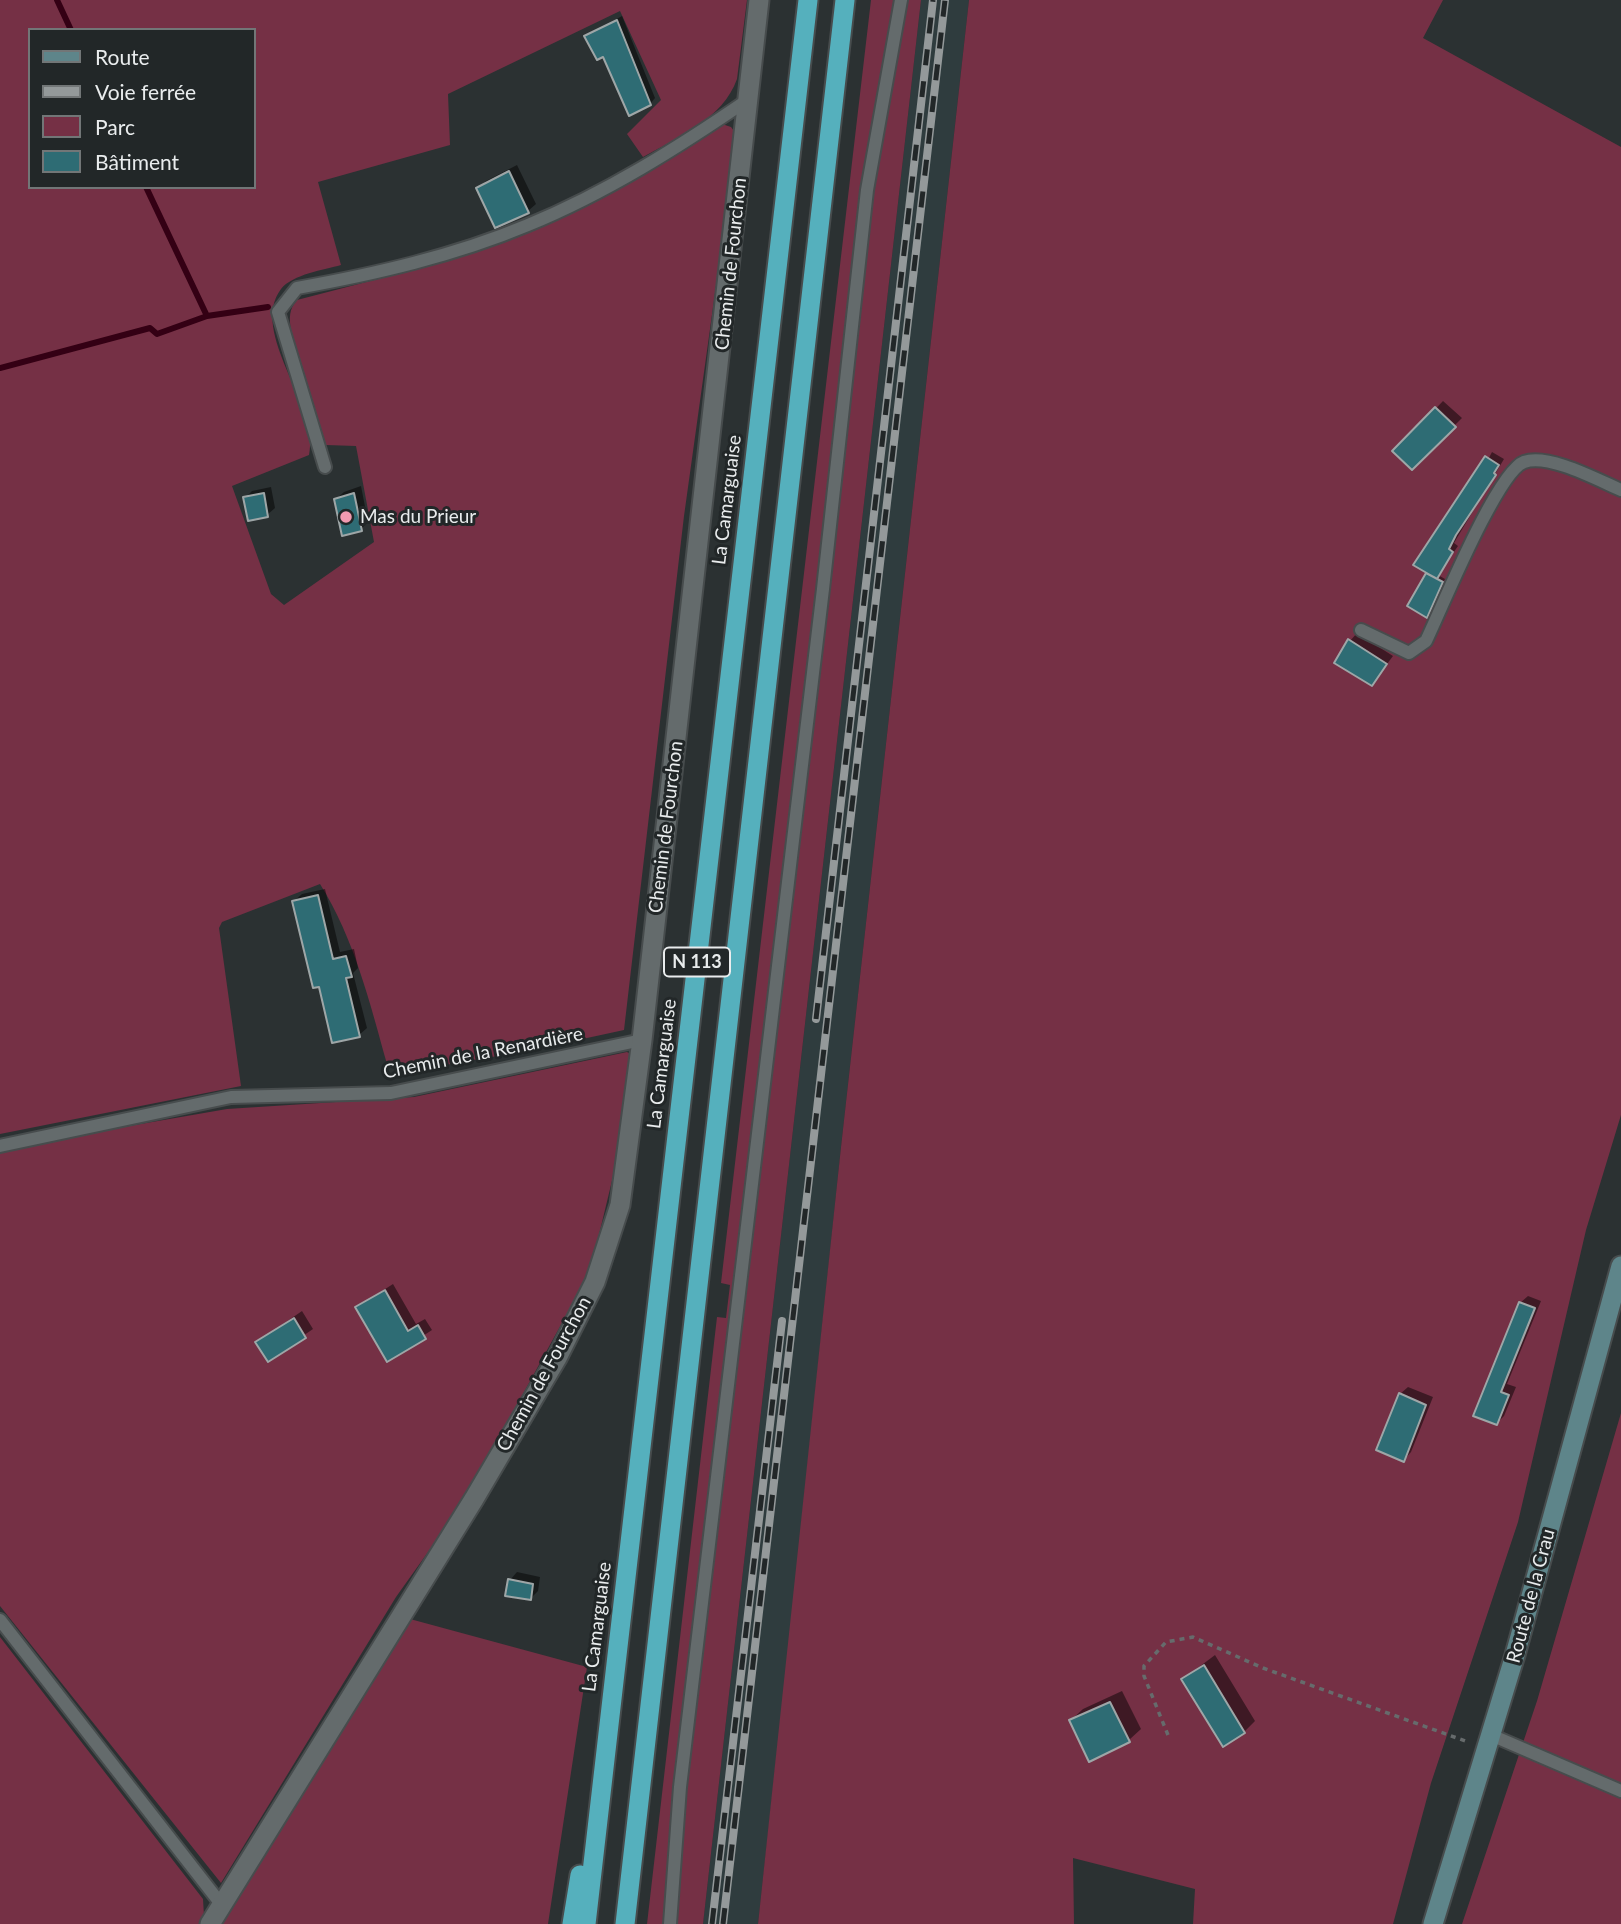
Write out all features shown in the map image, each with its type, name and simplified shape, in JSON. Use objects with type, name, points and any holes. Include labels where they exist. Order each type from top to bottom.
[{"type":"highway","name":"La Camarguaise","points":[[586,1924],[807,0]]},
{"type":"highway","name":"N 113","points":[[625,1924],[845,0]]},
{"type":"highway","points":[[572,1924],[619,1639]]},
{"type":"main road","name":"Route de la Crau","points":[[1433,1924],[1489,1742],[1621,1266]]},
{"type":"street","name":"Chemin de Fourchon","points":[[210,1924],[474,1499],[557,1358],[595,1282],[620,1205],[642,1040],[759,0]]},
{"type":"lane","points":[[670,1924],[680,1787],[823,589],[867,190],[901,0]]},
{"type":"lane","points":[[325,467],[278,312],[297,288],[373,274],[527,226],[646,165],[749,99]]},
{"type":"lane","points":[[1361,630],[1409,653],[1426,641],[1478,528],[1510,472],[1524,462],[1557,464],[1621,490]]},
{"type":"lane","name":"Chemin de la Renardière","points":[[0,1146],[231,1097],[391,1093],[642,1040]]},
{"type":"lane","points":[[0,1620],[221,1904]]},
{"type":"lane","points":[[1489,1742],[1621,1791]]},
{"type":"path","points":[[1168,1735],[1144,1676],[1144,1666],[1166,1642],[1193,1637],[1263,1668],[1489,1742]]},
{"type":"shaded area","points":[[921,0],[969,0],[841,1147],[758,1924],[703,1924]]},
{"type":"green space","points":[[0,0],[747,0],[737,79],[730,93],[698,126],[643,157],[627,134],[661,100],[620,11],[448,94],[450,145],[318,182],[341,265],[309,273],[286,284],[273,307],[273,327],[279,348],[305,415],[310,436],[309,455],[232,486],[271,594],[284,605],[374,542],[356,446],[326,445],[291,330],[290,314],[297,300],[447,261],[537,228],[601,199],[722,124],[731,127],[737,135],[684,516],[624,1030],[527,1051],[404,1072],[387,1064],[352,949],[320,884],[222,922],[219,928],[241,1086],[0,1134]]},
{"type":"green space","points":[[871,0],[921,0],[703,1924],[647,1924],[717,1317],[726,1318],[730,1285],[721,1283]]},
{"type":"green space","points":[[969,0],[1443,0],[1423,38],[1621,147],[1621,1115],[1586,1230],[1518,1522],[1431,1783],[1393,1924],[1193,1924],[1195,1889],[1073,1858],[1074,1924],[758,1924],[841,1147]]},
{"type":"green space","points":[[627,1052],[632,1055],[617,1160],[590,1272],[463,1503],[396,1597],[221,1883],[0,1606],[0,1153],[106,1130],[227,1109],[414,1097]]},
{"type":"green space","points":[[1621,1413],[1621,1924],[1462,1924],[1537,1701]]},
{"type":"green space","points":[[410,1619],[587,1667],[548,1924],[222,1924]]},
{"type":"green space","points":[[0,1637],[203,1899],[204,1916],[200,1924],[0,1924]]},
{"type":"building","points":[[617,20],[651,105],[629,116],[603,57],[597,60],[584,36]]},
{"type":"building","points":[[509,171],[529,213],[495,228],[476,188]]},
{"type":"building","points":[[1435,407],[1456,427],[1412,470],[1392,451]]},
{"type":"building","points":[[1485,456],[1499,465],[1494,473],[1496,475],[1456,535],[1449,549],[1453,552],[1437,579],[1413,565]]},
{"type":"building","points":[[264,493],[268,517],[248,521],[243,497]]},
{"type":"building","points":[[354,493],[362,531],[342,536],[334,499]]},
{"type":"building","points":[[1426,573],[1443,582],[1427,618],[1407,606]]},
{"type":"building","points":[[1348,639],[1387,664],[1372,686],[1334,663]]},
{"type":"building","points":[[318,895],[333,959],[346,956],[352,977],[346,978],[360,1037],[332,1043],[319,987],[313,988],[292,901]]},
{"type":"building","points":[[385,1290],[408,1331],[418,1325],[426,1339],[387,1362],[355,1307]]},
{"type":"building","points":[[1519,1302],[1535,1308],[1501,1392],[1509,1395],[1497,1425],[1473,1416]]},
{"type":"building","points":[[294,1318],[306,1338],[268,1362],[255,1342]]},
{"type":"building","points":[[1399,1393],[1426,1405],[1404,1462],[1376,1450]]},
{"type":"building","points":[[508,1579],[533,1584],[531,1600],[505,1596]]},
{"type":"building","points":[[1204,1665],[1245,1733],[1223,1747],[1181,1679]]},
{"type":"building","points":[[1110,1702],[1130,1742],[1089,1762],[1069,1720]]},
{"type":"waterway","points":[[57,0],[70,28]]},
{"type":"waterway","points":[[147,189],[207,316]]},
{"type":"waterway","points":[[0,368],[150,328],[157,334],[207,316],[268,307]]},
{"type":"railway","points":[[816,1019],[933,0]]},
{"type":"railway","points":[[723,1924],[945,0]]},
{"type":"railway","points":[[712,1924],[782,1321]]},
{"type":"place","name":"Mas du Prieur","points":[[346,517]]}]
